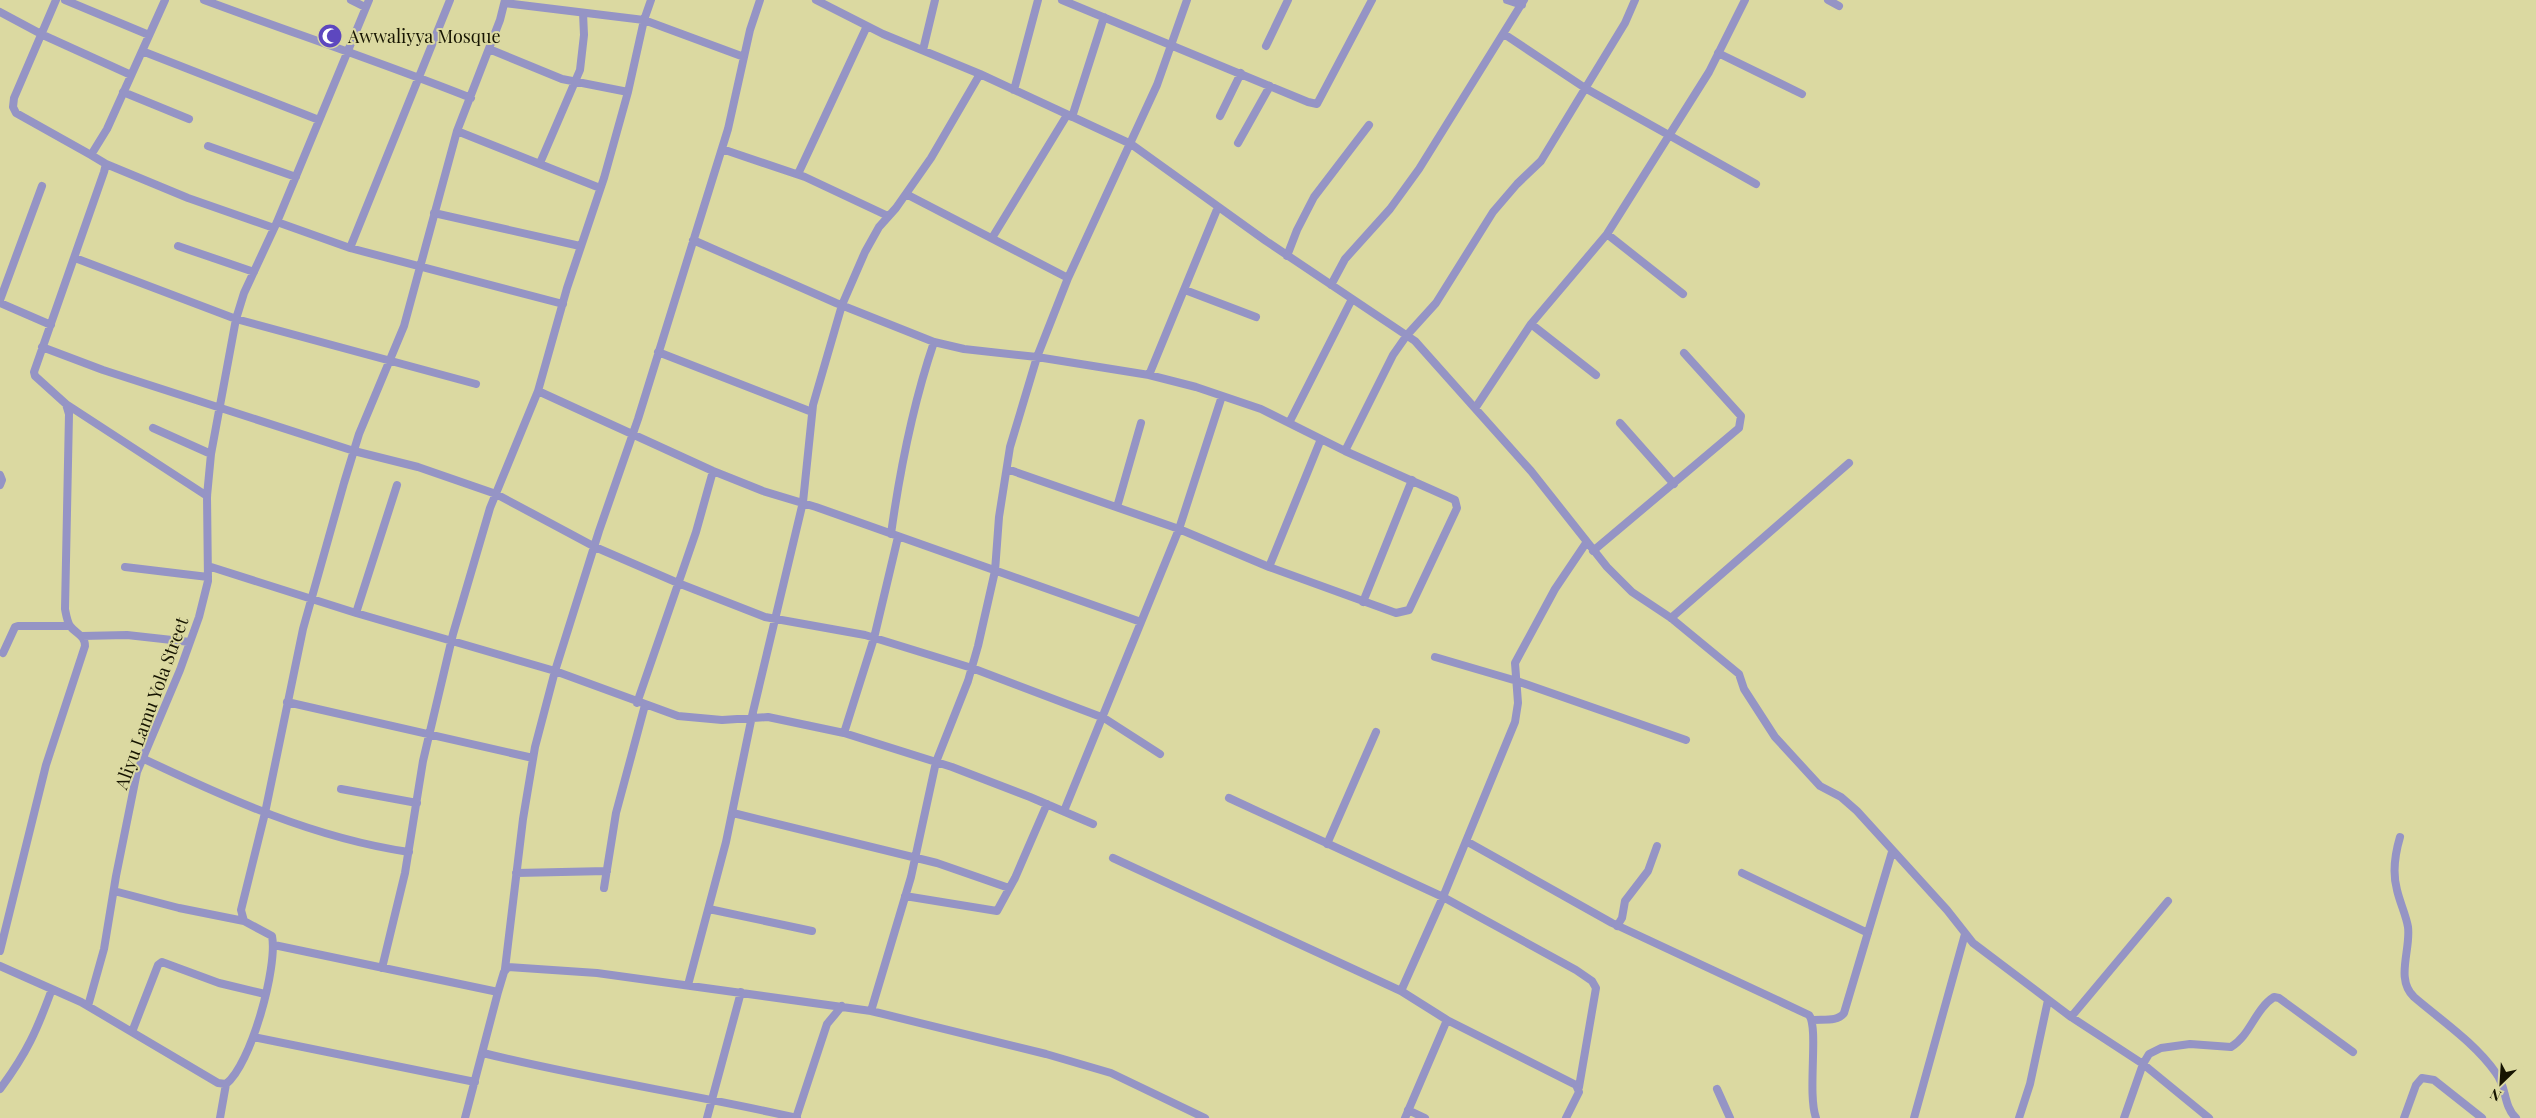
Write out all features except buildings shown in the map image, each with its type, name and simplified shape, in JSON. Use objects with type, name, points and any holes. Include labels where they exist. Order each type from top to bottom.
[{"type":"street","points":[[56,0],[43,35],[14,98],[13,107],[16,113],[26,119],[106,164],[188,198],[420,268],[563,304]]},
{"type":"street","points":[[65,0],[149,35]]},
{"type":"street","points":[[91,155],[107,129],[165,0]]},
{"type":"street","points":[[204,0],[346,52],[380,62],[471,98]]},
{"type":"street","points":[[351,0],[367,4]]},
{"type":"street","points":[[350,248],[450,0]]},
{"type":"street","points":[[382,968],[409,852],[429,734],[452,641],[496,494],[538,392],[580,246],[600,188],[628,92],[644,20],[651,0]]},
{"type":"street","points":[[465,1118],[505,969],[516,873],[533,758],[556,671],[633,434],[722,149],[760,0]]},
{"type":"street","points":[[816,0],[868,26],[980,74],[1131,144],[1288,256],[1407,335],[1476,408],[1531,471],[1593,551],[1632,592],[1671,618],[1739,674],[1744,689],[1775,737],[1820,786],[1841,797],[1857,811],[1892,852],[1918,877],[1973,943],[2071,1017],[2143,1064],[2209,1118]]},
{"type":"street","points":[[923,50],[935,0]]},
{"type":"street","points":[[1014,90],[1038,0]]},
{"type":"street","points":[[1062,0],[1308,102],[1318,103],[1372,0]]},
{"type":"street","points":[[871,1011],[915,858],[936,762],[972,668],[995,570],[998,517],[1010,447],[1037,357],[1068,278],[1157,85],[1187,0]]},
{"type":"street","points":[[1266,46],[1288,0]]},
{"type":"street","points":[[1331,285],[1346,259],[1385,216],[1419,169],[1523,2],[1507,0]]},
{"type":"street","points":[[1345,451],[1366,412],[1371,396],[1407,335],[1436,303],[1494,212],[1517,184],[1541,161],[1625,23],[1635,0]]},
{"type":"street","points":[[1476,408],[1531,324],[1607,234],[1669,137],[1718,54],[1745,0]]},
{"type":"street","points":[[1828,0],[1839,6]]},
{"type":"street","points":[[244,921],[241,910],[243,894],[265,813],[287,702],[312,600],[354,451],[404,326],[457,131],[490,49],[505,2],[644,20],[744,57]]},
{"type":"street","name":"Aliyu Lamu Yola Street","points":[[88,1006],[104,949],[132,791],[142,758],[199,617],[208,577],[207,496],[211,454],[236,319],[244,293],[276,225],[367,4]]},
{"type":"street","points":[[0,12],[43,35],[131,75]]},
{"type":"street","points":[[540,163],[580,70],[584,35],[583,13]]},
{"type":"street","points":[[992,238],[1069,116],[1104,17]]},
{"type":"street","points":[[798,174],[868,26]]},
{"type":"street","points":[[1504,34],[1585,88],[1669,137],[1756,184]]},
{"type":"street","points":[[490,49],[575,83],[628,92]]},
{"type":"street","points":[[142,51],[319,120]]},
{"type":"street","points":[[1718,54],[1802,94]]},
{"type":"street","points":[[1220,116],[1241,73]]},
{"type":"street","points":[[688,985],[733,814],[752,716],[803,502],[812,412],[842,305],[865,252],[888,216],[931,158],[980,74]]},
{"type":"street","points":[[1238,143],[1270,86]]},
{"type":"street","points":[[123,92],[189,119]]},
{"type":"street","points":[[1288,256],[1297,230],[1314,197],[1369,125]]},
{"type":"street","points":[[457,131],[600,188]]},
{"type":"street","points":[[208,146],[296,177]]},
{"type":"street","points":[[722,149],[798,174],[888,216]]},
{"type":"street","points":[[106,164],[96,200],[35,367],[35,376],[66,404],[207,496]]},
{"type":"street","points":[[42,186],[0,301],[50,325]]},
{"type":"street","points":[[906,194],[1068,278]]},
{"type":"street","points":[[1149,375],[1218,206]]},
{"type":"street","points":[[434,213],[580,246]]},
{"type":"street","points":[[1607,234],[1683,294]]},
{"type":"street","points":[[694,240],[842,305],[934,342],[964,349],[1037,357],[1149,375],[1262,409],[1345,451],[1456,500],[1457,508],[1409,610],[1396,613],[1269,567],[1179,529],[1007,470]]},
{"type":"street","points":[[178,246],[254,272]]},
{"type":"street","points":[[75,258],[236,319],[476,384]]},
{"type":"street","points":[[1185,290],[1256,317]]},
{"type":"street","points":[[1289,423],[1352,299]]},
{"type":"street","points":[[1531,324],[1596,375]]},
{"type":"street","points":[[844,733],[874,638],[895,535],[896,497],[920,386],[934,342]]},
{"type":"street","points":[[42,347],[103,370],[354,451],[418,467],[496,494],[595,547],[678,583],[765,617],[806,623],[874,638],[972,668],[1104,718],[1160,754]]},
{"type":"street","points":[[658,352],[812,412]]},
{"type":"street","points":[[1593,551],[1737,432],[1742,420],[1684,353]]},
{"type":"street","points":[[538,392],[713,471],[763,491],[803,502],[1141,622]]},
{"type":"street","points":[[1064,811],[1104,718],[1179,529],[1222,396]]},
{"type":"street","points":[[0,951],[46,764],[85,646],[82,636],[70,626],[65,608],[69,456],[69,414],[66,404]]},
{"type":"street","points":[[1117,508],[1141,423]]},
{"type":"street","points":[[1620,423],[1674,484]]},
{"type":"street","points":[[153,428],[211,454]]},
{"type":"street","points":[[1269,567],[1320,439]]},
{"type":"street","points":[[1671,618],[1849,463]]},
{"type":"street","points":[[604,888],[616,813],[641,704],[713,471]]},
{"type":"street","points":[[0,474],[2,480],[0,485]]},
{"type":"street","points":[[1363,602],[1412,480]]},
{"type":"street","points":[[356,613],[397,485]]},
{"type":"street","points":[[1401,991],[1443,897],[1515,722],[1518,703],[1515,662],[1555,588],[1586,542]]},
{"type":"street","points":[[208,566],[312,600],[556,671],[641,704],[692,719],[722,720],[752,716],[768,717],[844,733],[936,762],[1047,804],[1093,824]]},
{"type":"street","points":[[124,567],[208,577]]},
{"type":"street","points":[[3,653],[15,627],[22,625],[70,626]]},
{"type":"street","points":[[82,636],[127,635],[190,642]]},
{"type":"street","points":[[1435,657],[1517,682],[1686,740]]},
{"type":"street","points":[[287,702],[533,758]]},
{"type":"street","points":[[1326,844],[1376,732]]},
{"type":"street","points":[[142,758],[212,792],[327,835],[409,852]]},
{"type":"street","points":[[341,789],[416,803]]},
{"type":"street","points":[[1229,798],[1443,897],[1576,970],[1595,984],[1596,988],[1578,1095],[1566,1118]]},
{"type":"street","points":[[905,896],[995,912],[1009,888],[1047,804]]},
{"type":"street","points":[[733,814],[915,858],[1009,888]]},
{"type":"street","points":[[2400,837],[2394,863],[2396,889],[2408,928],[2409,945],[2404,969],[2407,988],[2414,997],[2476,1050],[2497,1074],[2504,1088],[2507,1108],[2516,1118]]},
{"type":"street","points":[[1466,841],[1617,926],[1809,1015],[1813,1020],[1812,1082],[1813,1109],[1816,1118]]},
{"type":"street","points":[[1617,926],[1622,918],[1625,901],[1648,871],[1657,846]]},
{"type":"street","points":[[1813,1020],[1836,1019],[1844,1013],[1892,852]]},
{"type":"street","points":[[1113,858],[1401,991],[1447,1020],[1572,1082],[1579,1088]]},
{"type":"street","points":[[516,873],[607,871]]},
{"type":"street","points":[[1742,873],[1868,933]]},
{"type":"street","points":[[114,891],[179,908],[244,921],[272,936],[274,945],[270,976],[253,1037],[236,1074],[226,1084],[220,1118]]},
{"type":"street","points":[[2071,1017],[2168,901]]},
{"type":"street","points":[[709,909],[812,932]]},
{"type":"street","points":[[1914,1118],[1965,934]]},
{"type":"street","points":[[274,945],[498,992]]},
{"type":"street","points":[[132,1032],[158,966],[162,962],[219,983],[265,994]]},
{"type":"street","points":[[0,966],[88,1006],[218,1082],[226,1084]]},
{"type":"street","points":[[505,969],[597,973],[871,1011],[1046,1054],[1111,1073],[1206,1118]]},
{"type":"street","points":[[0,1089],[21,1062],[34,1039],[52,989]]},
{"type":"street","points":[[707,1118],[710,1099],[741,992]]},
{"type":"street","points":[[2124,1118],[2143,1064],[2149,1054],[2162,1048],[2190,1044],[2231,1047],[2241,1038],[2264,1005],[2274,997],[2279,998],[2353,1052]]},
{"type":"street","points":[[2019,1118],[2030,1084],[2048,1000]]},
{"type":"street","points":[[483,1053],[536,1066],[710,1099],[797,1118],[827,1024],[842,1006]]},
{"type":"street","points":[[1405,1118],[1447,1020]]},
{"type":"street","points":[[253,1037],[475,1082]]},
{"type":"street","points":[[2404,1118],[2416,1085],[2422,1078],[2434,1080],[2482,1118]]},
{"type":"street","points":[[1717,1089],[1730,1118]]},
{"type":"street","points":[[1408,1110],[1425,1118]]},
{"type":"place","name":"Awwaliyya Mosque","points":[[330,36]]}]
